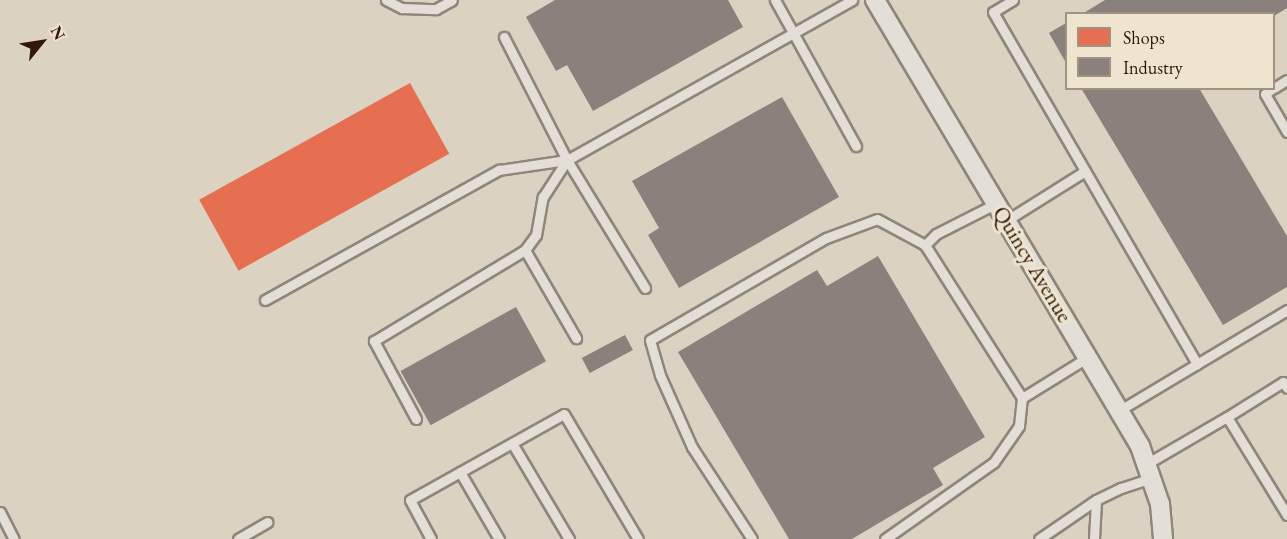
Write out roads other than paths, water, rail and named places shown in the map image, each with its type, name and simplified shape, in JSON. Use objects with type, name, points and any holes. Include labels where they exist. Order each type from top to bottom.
[{"type":"street","name":"Quincy Avenue","points":[[875,0],[1120,410],[1150,470],[1160,504],[1163,539]]},
{"type":"lane","points":[[386,0],[402,8],[436,9],[452,0]]},
{"type":"lane","points":[[775,0],[856,146]]},
{"type":"lane","points":[[265,300],[499,170],[567,160],[852,0]]},
{"type":"lane","points":[[1013,0],[993,12],[1197,364]]},
{"type":"lane","points":[[504,37],[567,160],[645,288]]},
{"type":"lane","points":[[1270,90],[1265,94],[1287,132]]},
{"type":"lane","points":[[416,419],[374,341],[525,250],[536,235],[543,197],[567,160]]},
{"type":"lane","points":[[1007,220],[1085,171]]},
{"type":"lane","points":[[925,245],[936,234],[997,203]]},
{"type":"lane","points":[[752,539],[692,447],[660,375],[650,340],[826,238],[878,219],[925,245],[1022,398],[1019,426],[994,462],[885,539]]},
{"type":"lane","points":[[525,250],[576,338]]},
{"type":"lane","points":[[1120,410],[1287,310]]},
{"type":"lane","points":[[1022,398],[1088,357]]},
{"type":"lane","points":[[1039,539],[1096,500],[1150,470],[1227,417],[1286,383]]},
{"type":"lane","points":[[431,539],[410,500],[564,414],[638,539]]},
{"type":"lane","points":[[1227,417],[1287,515]]},
{"type":"lane","points":[[512,443],[569,539]]},
{"type":"lane","points":[[460,472],[499,539]]},
{"type":"lane","points":[[1094,539],[1096,500]]},
{"type":"lane","points":[[0,512],[12,535],[0,536]]},
{"type":"lane","points":[[238,539],[267,522]]}]
